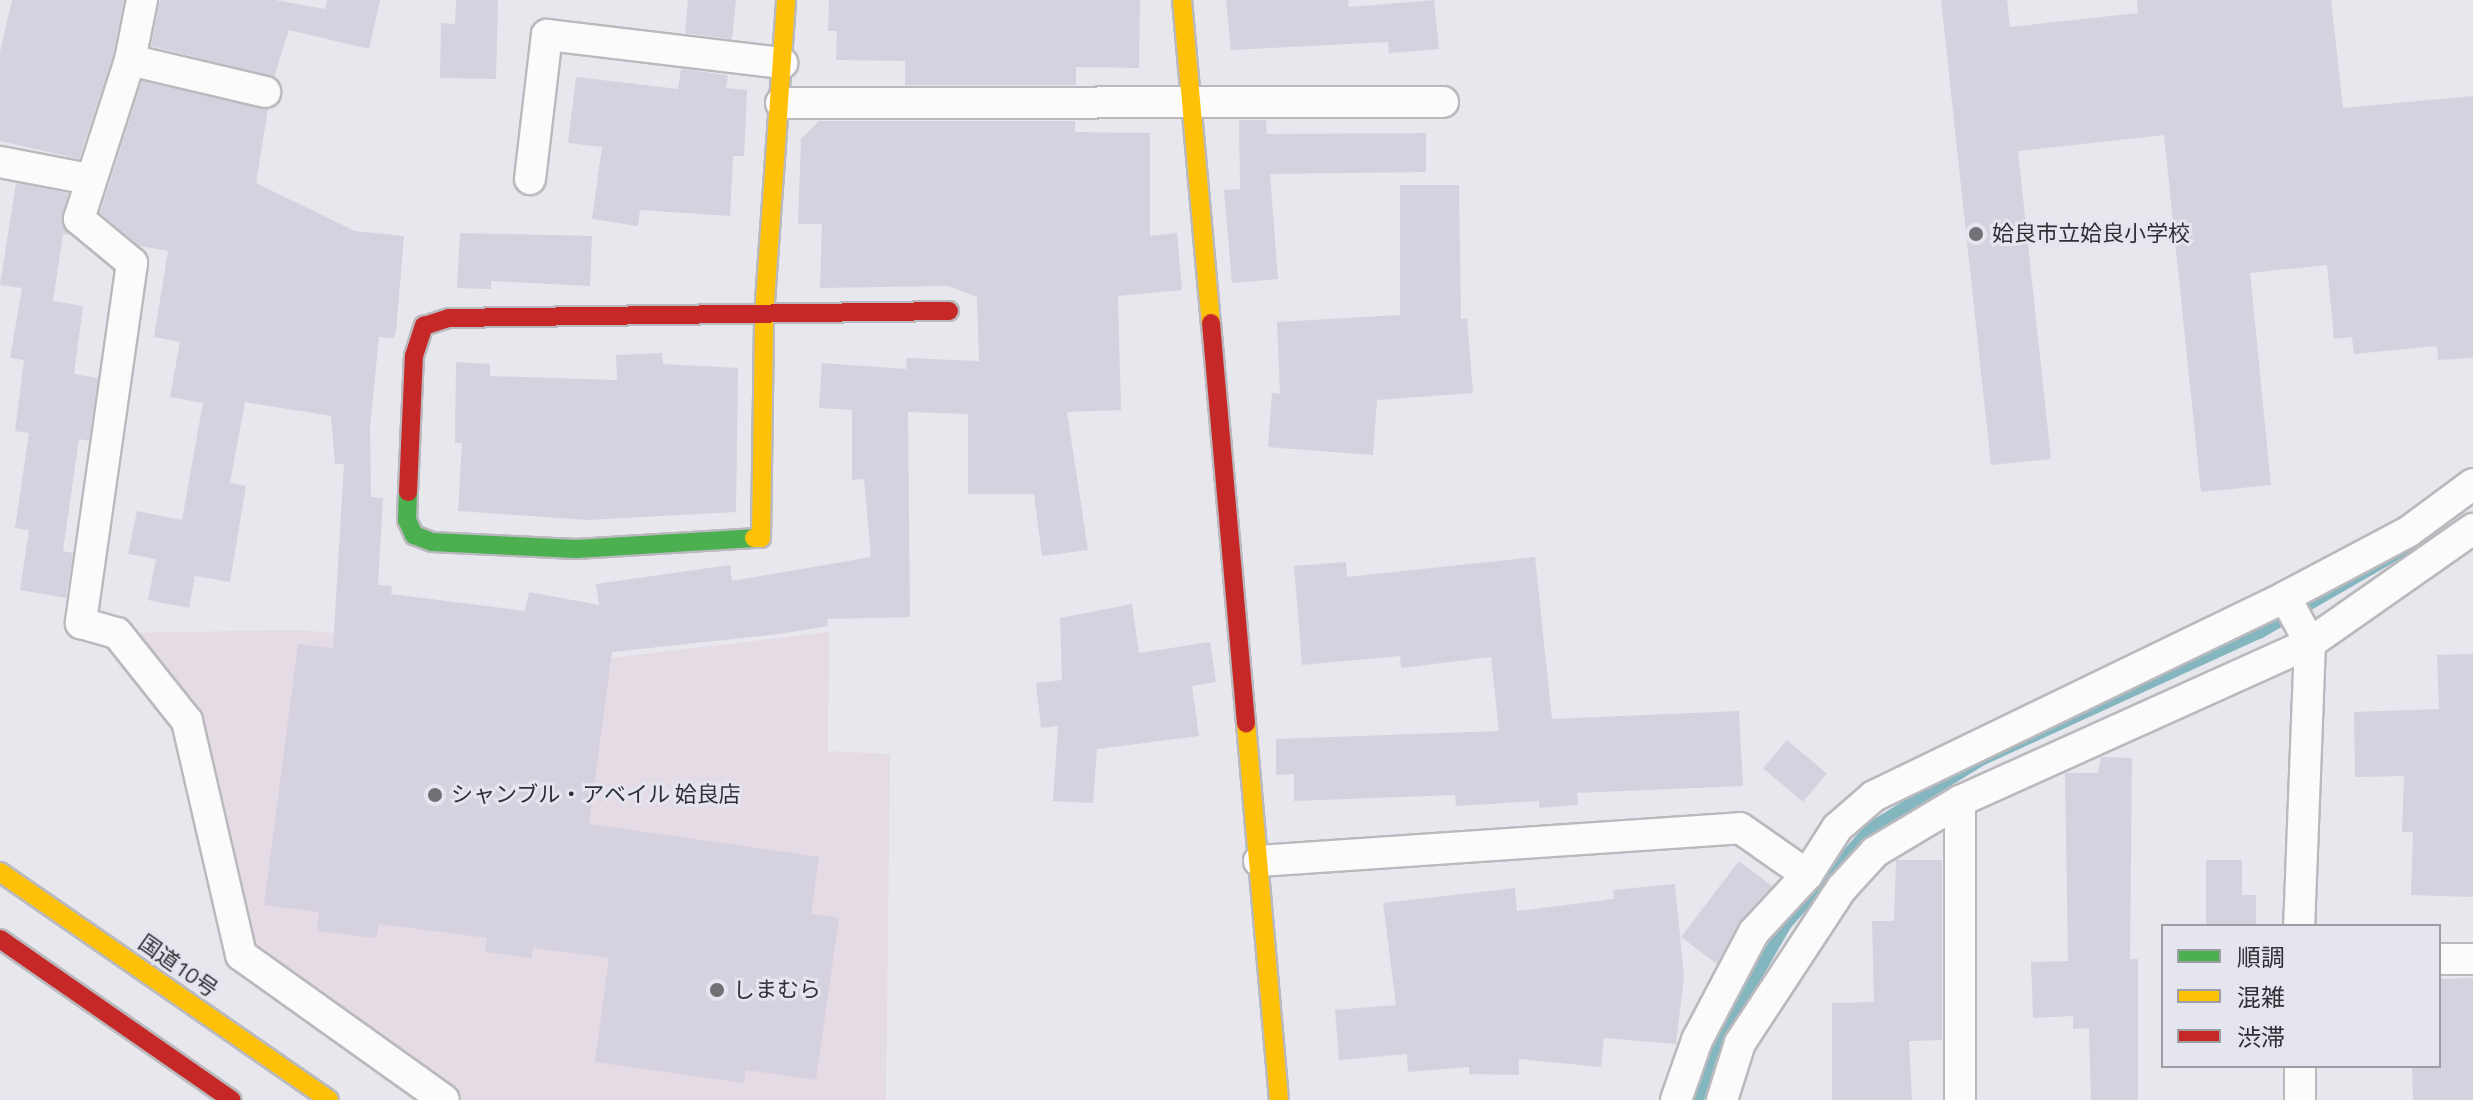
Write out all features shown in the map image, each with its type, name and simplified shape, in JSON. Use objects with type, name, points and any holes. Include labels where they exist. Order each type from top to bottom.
[{"type":"main road","points":[[786,0],[764,316],[761,538],[576,549],[432,542],[414,535],[407,520],[414,356],[424,326],[449,318],[764,316],[949,311]]},
{"type":"main road","points":[[1182,0],[1279,1100]]},
{"type":"main road","name":"国道10号","points":[[0,872],[329,1100]]},
{"type":"main road","points":[[0,939],[232,1100]]},
{"type":"street","points":[[142,0],[130,60],[89,179],[79,219],[132,263],[81,623],[117,633],[187,721],[241,955],[444,1100]]},
{"type":"street","points":[[530,179],[547,35],[782,63]]},
{"type":"street","points":[[130,60],[265,92]]},
{"type":"street","points":[[781,103],[1443,102]]},
{"type":"street","points":[[0,162],[89,179]]},
{"type":"street","points":[[1676,1100],[1697,1040],[1754,932],[1807,875],[1837,828],[1874,796],[2285,597],[2408,532],[2473,484]]},
{"type":"street","points":[[1722,1100],[1740,1043],[1842,888],[1875,852],[1960,801],[2310,643],[2473,529]]},
{"type":"street","points":[[2285,597],[2310,643],[2299,924]]},
{"type":"street","points":[[1960,801],[1960,1100]]},
{"type":"street","points":[[1259,861],[1740,828],[1807,875]]},
{"type":"street","points":[[2441,959],[2473,959]]},
{"type":"street","points":[[2300,1068],[2300,1100]]},
{"type":"shaded area","points":[[299,630],[610,658],[829,632],[828,751],[890,754],[886,1100],[444,1100],[241,955],[187,721],[117,633]]},
{"type":"building","points":[[12,0],[124,0],[113,55],[79,159],[0,141],[0,52]]},
{"type":"building","points":[[160,0],[275,0],[325,9],[327,0],[380,0],[369,49],[289,30],[274,77],[151,46]]},
{"type":"building","points":[[456,0],[498,0],[496,79],[440,78],[441,23],[455,24]]},
{"type":"building","points":[[688,0],[736,0],[732,39],[685,33]]},
{"type":"building","points":[[829,0],[1140,0],[1139,68],[1076,67],[1076,85],[905,85],[905,61],[836,60],[837,31],[828,31]]},
{"type":"building","points":[[1226,0],[1348,0],[1349,7],[1434,0],[1439,49],[1389,53],[1388,42],[1231,50]]},
{"type":"building","points":[[1941,0],[2007,0],[2010,27],[2138,13],[2137,0],[2331,0],[2343,108],[2473,96],[2473,358],[2438,360],[2437,346],[2354,354],[2352,337],[2334,339],[2327,265],[2250,273],[2271,485],[2201,492],[2164,135],[2018,151],[2051,459],[1991,465]]},
{"type":"building","points":[[681,69],[728,75],[726,88],[747,90],[744,156],[733,156],[730,216],[640,210],[638,226],[592,219],[602,147],[568,143],[576,77],[678,89]]},
{"type":"building","points":[[142,81],[268,109],[256,183],[355,231],[404,236],[396,332],[394,338],[379,337],[370,427],[371,497],[383,498],[378,585],[392,586],[391,594],[525,611],[529,592],[599,605],[596,584],[730,565],[732,581],[871,557],[864,479],[852,480],[852,410],[819,408],[822,363],[906,369],[907,358],[979,361],[977,297],[948,286],[820,288],[822,224],[798,224],[801,139],[819,121],[1075,121],[1075,132],[1150,133],[1150,236],[1177,233],[1182,290],[1118,296],[1121,410],[1067,412],[1088,550],[1042,556],[1034,494],[968,494],[968,414],[908,412],[910,617],[827,619],[828,626],[780,634],[612,652],[589,824],[819,857],[811,914],[839,918],[816,1080],[746,1070],[744,1083],[595,1062],[609,958],[533,948],[532,958],[485,952],[487,938],[379,924],[376,938],[317,931],[319,912],[264,905],[298,644],[333,648],[344,464],[335,464],[331,416],[245,402],[230,483],[246,486],[230,582],[195,576],[189,608],[148,600],[156,559],[128,554],[137,511],[182,520],[203,403],[170,397],[180,342],[154,337],[168,251],[140,246],[100,213]]},
{"type":"building","points":[[1239,120],[1266,120],[1267,134],[1426,133],[1426,172],[1270,174],[1278,279],[1232,283],[1224,190],[1240,189]]},
{"type":"building","points":[[16,183],[68,193],[62,223],[70,235],[63,234],[53,301],[83,306],[74,374],[98,378],[89,441],[79,439],[63,551],[73,553],[66,598],[20,590],[29,530],[15,528],[29,433],[15,431],[24,360],[10,358],[22,288],[0,285]]},
{"type":"building","points":[[1400,185],[1459,185],[1461,319],[1467,318],[1473,393],[1377,400],[1373,455],[1268,447],[1272,393],[1280,394],[1277,322],[1400,315]]},
{"type":"building","points":[[460,233],[592,236],[590,286],[491,281],[491,289],[457,288]]},
{"type":"building","points":[[662,353],[663,364],[738,368],[736,512],[588,520],[458,511],[462,443],[455,443],[456,362],[490,364],[490,376],[617,380],[616,355]]},
{"type":"building","points":[[1535,557],[1552,719],[1739,711],[1743,786],[1577,793],[1578,805],[1539,808],[1539,801],[1456,806],[1455,795],[1294,801],[1294,774],[1276,775],[1276,739],[1499,731],[1491,657],[1401,668],[1400,656],[1302,665],[1294,566],[1346,562],[1347,577]]},
{"type":"building","points":[[1132,604],[1139,653],[1210,642],[1216,682],[1192,686],[1199,736],[1097,749],[1093,803],[1053,801],[1058,726],[1041,728],[1036,683],[1062,680],[1060,618]]},
{"type":"building","points":[[2473,654],[2473,897],[2411,895],[2413,832],[2402,832],[2404,776],[2355,777],[2354,712],[2439,709],[2437,655]]},
{"type":"building","points":[[1787,740],[1827,773],[1803,802],[1763,768]]},
{"type":"building","points":[[2101,757],[2132,758],[2130,959],[2138,959],[2138,1100],[2091,1100],[2089,1028],[2073,1029],[2073,1016],[2033,1018],[2031,962],[2068,961],[2065,773],[2098,773]]},
{"type":"building","points":[[1896,860],[1942,860],[1942,1040],[1909,1041],[1912,1100],[1832,1100],[1832,1003],[1874,1002],[1872,921],[1894,921]]},
{"type":"building","points":[[2206,860],[2242,860],[2242,895],[2256,895],[2256,924],[2206,924]]},
{"type":"building","points":[[1739,861],[1772,886],[1741,920],[1717,964],[1681,937]]},
{"type":"building","points":[[1675,884],[1684,977],[1676,1044],[1604,1038],[1601,1067],[1519,1059],[1519,1075],[1469,1074],[1469,1067],[1408,1072],[1407,1054],[1339,1060],[1335,1010],[1396,1005],[1383,903],[1515,888],[1517,911],[1614,899],[1613,890]]},
{"type":"building","points":[[2473,978],[2473,1100],[2413,1100],[2412,1068],[2441,1068],[2441,979]]},
{"type":"waterway","points":[[1698,1100],[1712,1053],[1786,924],[1871,828],[1981,760],[2259,633],[2419,541]]},
{"type":"traffic: fast","points":[[408,492],[407,520],[414,535],[432,542],[576,549],[754,538]]},
{"type":"traffic: slow","points":[[754,538],[761,538],[764,316],[786,0]]},
{"type":"traffic: slow","points":[[1182,0],[1211,323]]},
{"type":"traffic: slow","points":[[1246,723],[1279,1100]]},
{"type":"traffic: slow","points":[[0,872],[329,1100]]},
{"type":"traffic: jam","points":[[408,492],[414,356],[424,326],[449,318],[949,311]]},
{"type":"traffic: jam","points":[[1211,323],[1246,723]]},
{"type":"traffic: jam","points":[[0,939],[232,1100]]},
{"type":"place","name":"姶良市立姶良小学校","points":[[1976,234]]},
{"type":"place","name":"シャンブル・アベイル 姶良店","points":[[435,795]]},
{"type":"place","name":"しまむら","points":[[717,990]]}]
